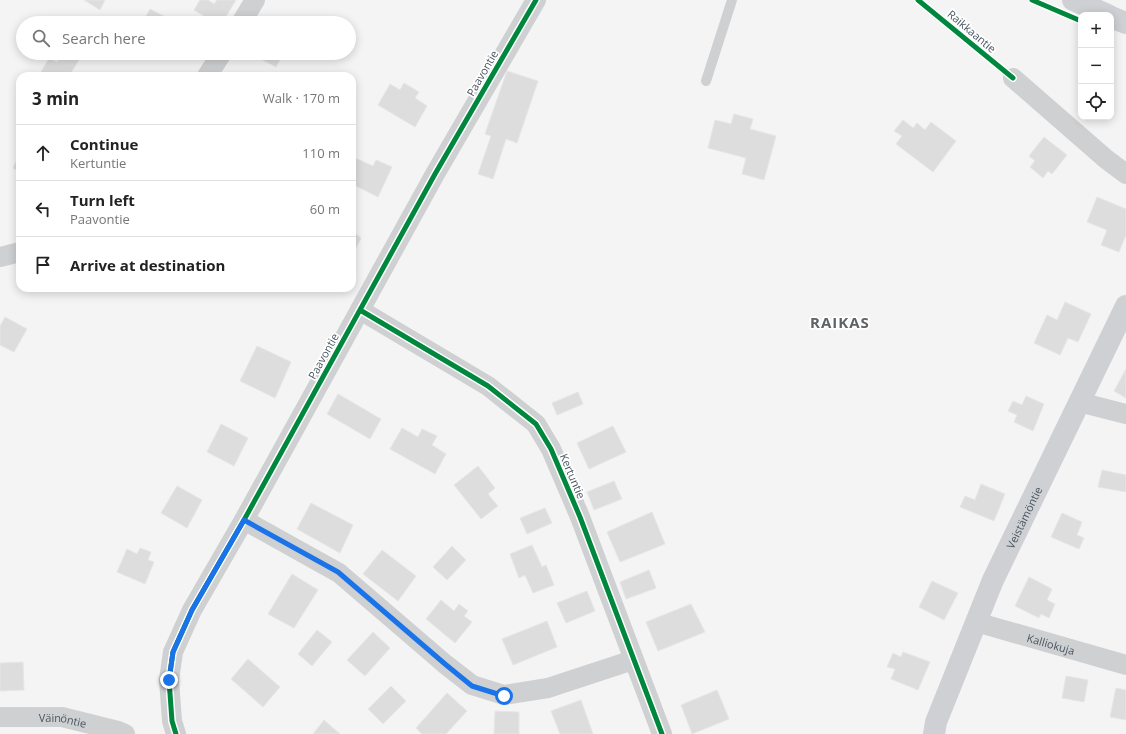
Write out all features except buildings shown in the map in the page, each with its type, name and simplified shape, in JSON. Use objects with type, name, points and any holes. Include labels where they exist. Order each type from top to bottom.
[{"type":"street","points":[[245,16],[255,0]]},
{"type":"street","name":"Paavontie","points":[[176,734],[172,721],[169,680],[173,652],[192,610],[244,520],[435,174],[536,0]]},
{"type":"street","points":[[1073,0],[1101,12]]},
{"type":"street","points":[[1114,17],[1126,23]]},
{"type":"street","points":[[210,72],[217,60]]},
{"type":"street","points":[[1013,78],[1106,159],[1126,174]]},
{"type":"street","points":[[0,257],[16,253]]},
{"type":"street","name":"Veistämöntie","points":[[934,734],[936,722],[993,580],[1126,306]]},
{"type":"street","name":"Kertuntie","points":[[360,310],[488,386],[536,424],[551,449],[580,517],[662,734]]},
{"type":"street","points":[[1079,402],[1126,414]]},
{"type":"street","points":[[244,520],[338,572],[472,686],[504,696],[548,688],[633,660]]},
{"type":"street","name":"Kalliokuja","points":[[976,622],[1126,665]]},
{"type":"street","name":"Väinöntie","points":[[0,717],[62,717],[125,734]]},
{"type":"lane","points":[[706,81],[732,0]]},
{"type":"cycle path","points":[[176,734],[172,721],[169,680],[173,652],[192,610],[244,520],[435,174],[536,0]]},
{"type":"cycle path","name":"Raikkaantie","points":[[918,0],[1013,78]]},
{"type":"cycle path","points":[[1032,0],[1078,20]]},
{"type":"cycle path","points":[[360,310],[488,386],[536,424],[551,449],[580,517],[662,734]]},
{"type":"district","name":"RAIKAS","points":[[840,322]]},
{"type":"route","points":[[169,680],[173,652],[192,610],[244,520],[338,572],[472,686],[504,696]]}]
